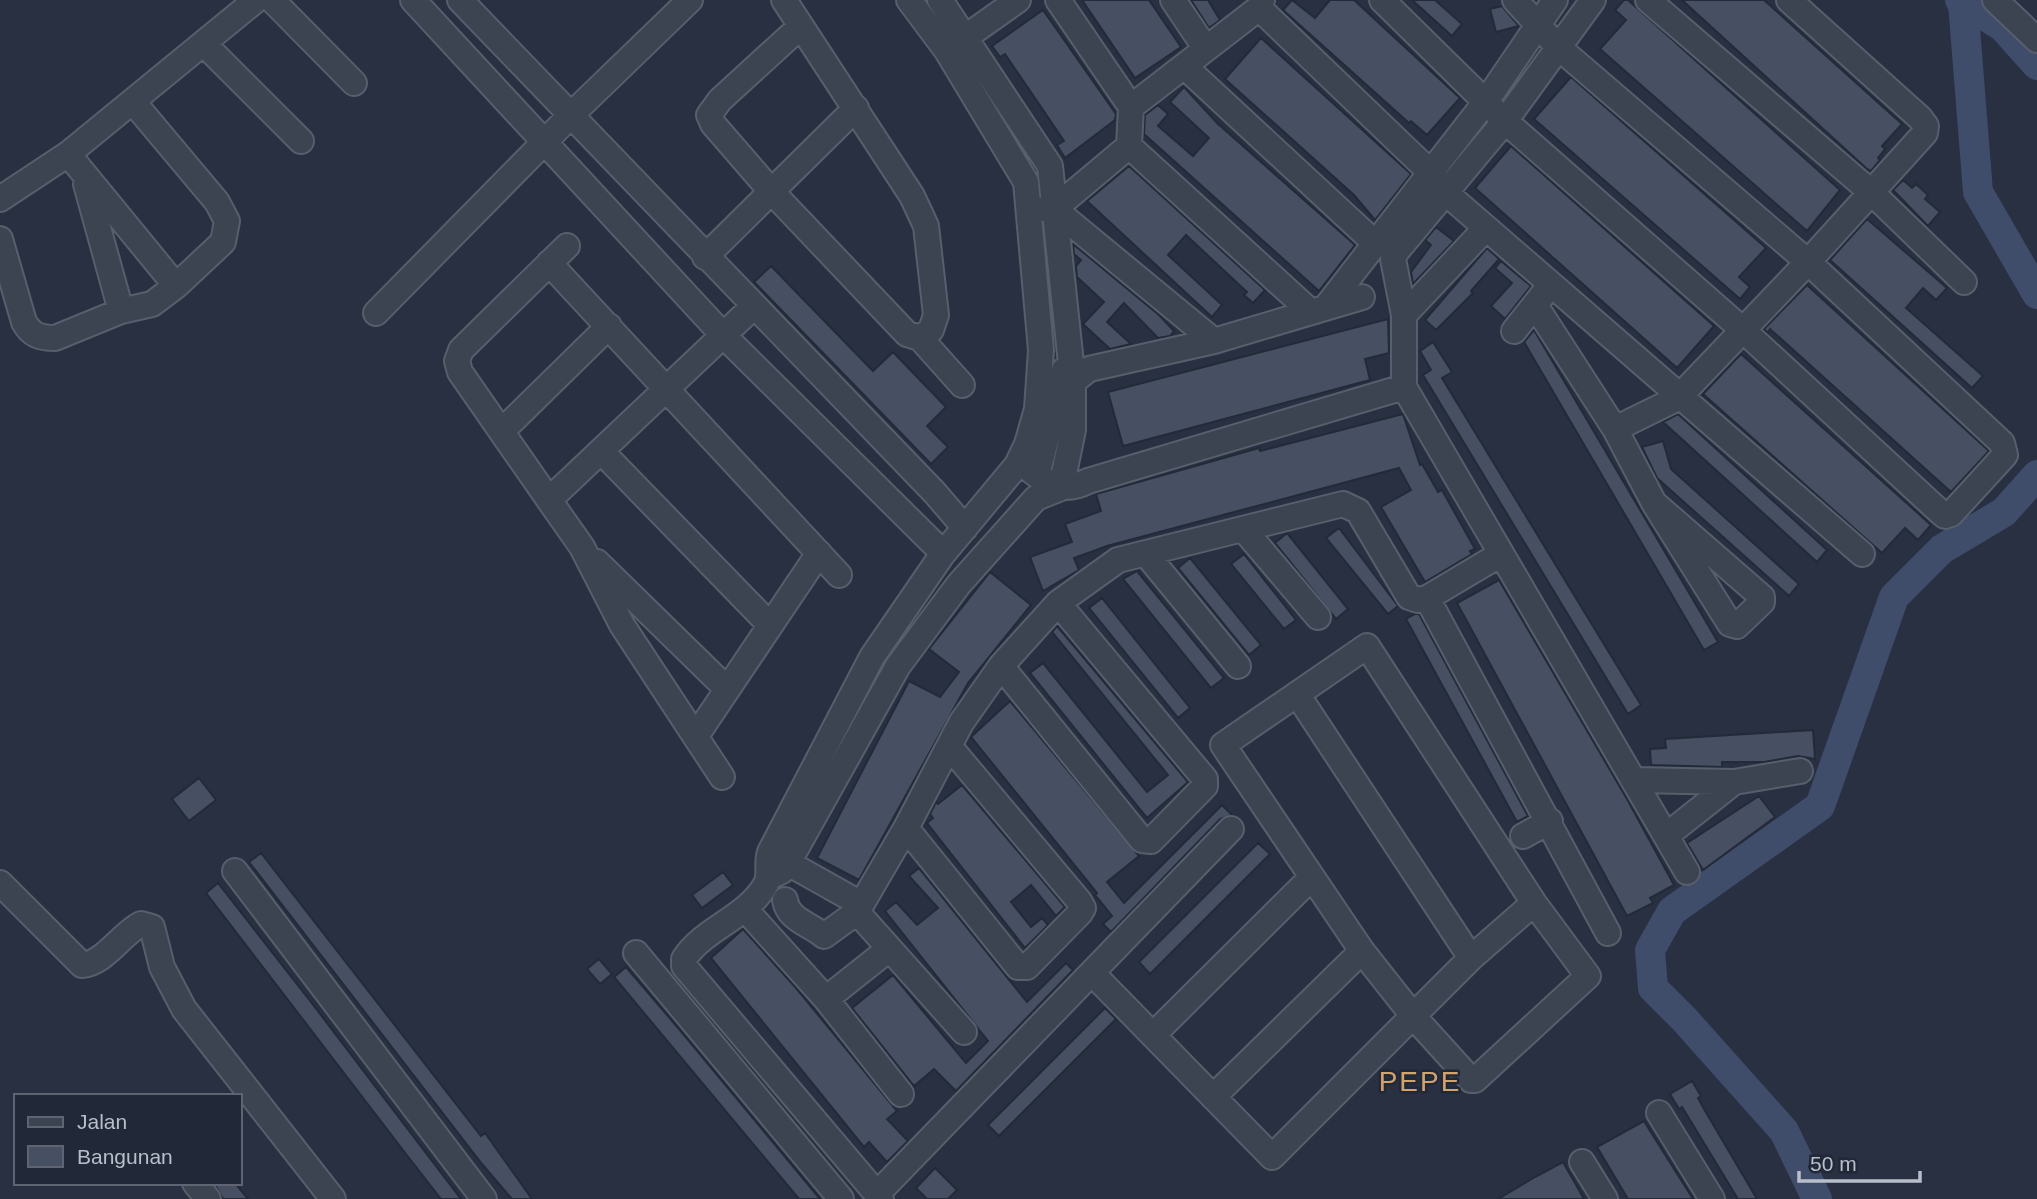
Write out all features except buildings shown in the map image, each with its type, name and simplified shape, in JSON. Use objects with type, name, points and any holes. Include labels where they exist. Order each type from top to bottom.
[{"type":"street","points":[[0,200],[76,164],[134,103],[256,0]]},
{"type":"street","points":[[272,0],[354,83]]},
{"type":"street","points":[[413,0],[723,335],[943,553]]},
{"type":"street","points":[[460,0],[935,493],[965,528]]},
{"type":"street","points":[[376,313],[572,114],[690,0]]},
{"type":"street","points":[[784,0],[912,196],[926,226],[936,315],[931,330],[920,338]]},
{"type":"street","points":[[909,0],[955,44],[1045,154],[1050,166],[1073,382],[1071,448],[1061,488]]},
{"type":"street","points":[[940,0],[955,44],[1026,182],[1041,350],[1037,409],[1028,468]]},
{"type":"street","points":[[955,44],[1018,0]]},
{"type":"street","points":[[1055,209],[1129,146],[1132,107],[1058,0]]},
{"type":"street","points":[[1173,0],[1206,49]]},
{"type":"street","points":[[1382,0],[1487,100],[1505,121],[1744,331],[1939,511],[1945,516],[1951,514],[2004,455],[2005,449],[1909,353],[1808,262],[1558,47],[1540,24],[1515,0]]},
{"type":"street","points":[[1319,310],[1376,244],[1429,171],[1487,100],[1555,0]]},
{"type":"street","points":[[1593,0],[1505,121],[1396,252],[1393,259],[1404,315],[1404,387],[1636,780],[1687,872]]},
{"type":"street","points":[[1648,0],[1872,193],[1964,282]]},
{"type":"street","points":[[1615,429],[1678,397],[1744,331],[1926,133],[1926,126],[1789,0]]},
{"type":"street","points":[[1995,0],[2037,40]]},
{"type":"street","points":[[1132,107],[1260,4],[1429,171],[1446,193],[1861,554]]},
{"type":"street","points":[[801,26],[720,100],[709,115],[713,124],[771,191],[907,334],[920,338],[962,384]]},
{"type":"street","points":[[204,44],[301,141]]},
{"type":"street","points":[[1184,66],[1376,244]]},
{"type":"street","points":[[0,239],[24,322],[35,335],[55,338],[121,311],[152,304],[223,243],[227,220],[217,202],[134,103]]},
{"type":"street","points":[[705,257],[856,108]]},
{"type":"street","points":[[1129,146],[1319,310]]},
{"type":"street","points":[[76,164],[176,286]]},
{"type":"street","points":[[76,164],[121,311]]},
{"type":"street","points":[[1030,209],[1055,209],[1214,341]]},
{"type":"street","points":[[1404,315],[1486,228]]},
{"type":"street","points":[[722,778],[622,625],[582,547],[503,430],[460,372],[457,355],[558,255],[609,326],[839,575]]},
{"type":"street","points":[[1514,331],[1551,285]]},
{"type":"street","points":[[1073,382],[1089,369],[1214,341],[1362,298]]},
{"type":"street","points":[[1535,305],[1615,429],[1654,503],[1730,624],[1737,626],[1764,599],[1654,503]]},
{"type":"street","points":[[549,500],[753,307]]},
{"type":"street","points":[[503,430],[609,326]]},
{"type":"street","points":[[818,931],[810,914],[777,882],[766,863],[770,852],[873,657],[943,553],[965,528],[1028,468],[1069,353]]},
{"type":"street","points":[[1069,353],[1107,365]]},
{"type":"street","points":[[1028,468],[1061,488],[1073,489],[1088,481],[1404,387]]},
{"type":"street","points":[[601,451],[769,624]]},
{"type":"street","points":[[1061,488],[1036,498],[959,584],[905,656],[777,882],[688,954],[684,966],[879,1197],[1231,829]]},
{"type":"street","points":[[793,961],[818,931],[859,908],[906,828],[961,723],[1001,666],[1058,603],[1118,560],[1350,505],[1358,511],[1409,597],[1418,600],[1427,598],[1501,554]]},
{"type":"street","points":[[1245,531],[1318,617]]},
{"type":"street","points":[[582,547],[727,689]]},
{"type":"street","points":[[696,736],[819,553]]},
{"type":"street","points":[[1147,555],[1238,666]]},
{"type":"street","points":[[1427,598],[1550,821],[1608,933]]},
{"type":"street","points":[[1001,666],[1142,840],[1151,841],[1205,786],[1205,779],[1058,603]]},
{"type":"street","points":[[1367,646],[1534,903],[1588,976],[1475,1080],[1471,1080],[1414,1017],[1362,951],[1223,745],[1297,694],[1367,646]]},
{"type":"street","points":[[1297,694],[1471,958]]},
{"type":"street","points":[[906,828],[1018,967],[1027,967],[1083,908],[949,747]]},
{"type":"street","points":[[1636,780],[1734,782],[1800,771]]},
{"type":"street","points":[[1667,835],[1734,782]]},
{"type":"street","points":[[1523,836],[1550,821]]},
{"type":"street","points":[[235,871],[484,1199]]},
{"type":"street","points":[[1153,1035],[1312,877]]},
{"type":"street","points":[[777,882],[859,908],[889,949],[964,1032]]},
{"type":"street","points":[[0,883],[82,965],[90,964],[100,957],[131,929],[141,924],[152,927],[162,967],[184,1009],[334,1199]]},
{"type":"street","points":[[1092,973],[1272,1157],[1471,958],[1534,903]]},
{"type":"street","points":[[745,909],[826,999],[901,1094]]},
{"type":"street","points":[[826,999],[889,949]]},
{"type":"street","points":[[1213,1097],[1362,951]]},
{"type":"street","points":[[636,953],[762,1108],[841,1199]]},
{"type":"street","points":[[1659,1113],[1712,1199]]},
{"type":"street","points":[[1582,1162],[1605,1199]]},
{"type":"street","points":[[197,1185],[208,1199]]},
{"type":"waterway","points":[[1960,0],[2003,27],[2037,65]]},
{"type":"waterway","points":[[1963,3],[1978,192],[2037,294]]},
{"type":"waterway","points":[[1817,1199],[1784,1131],[1653,988],[1650,950],[1672,911],[1820,806],[1894,597],[1942,549],[2004,512],[2037,475]]},
{"type":"district","name":"PEPE","points":[[1420,1081]]}]
